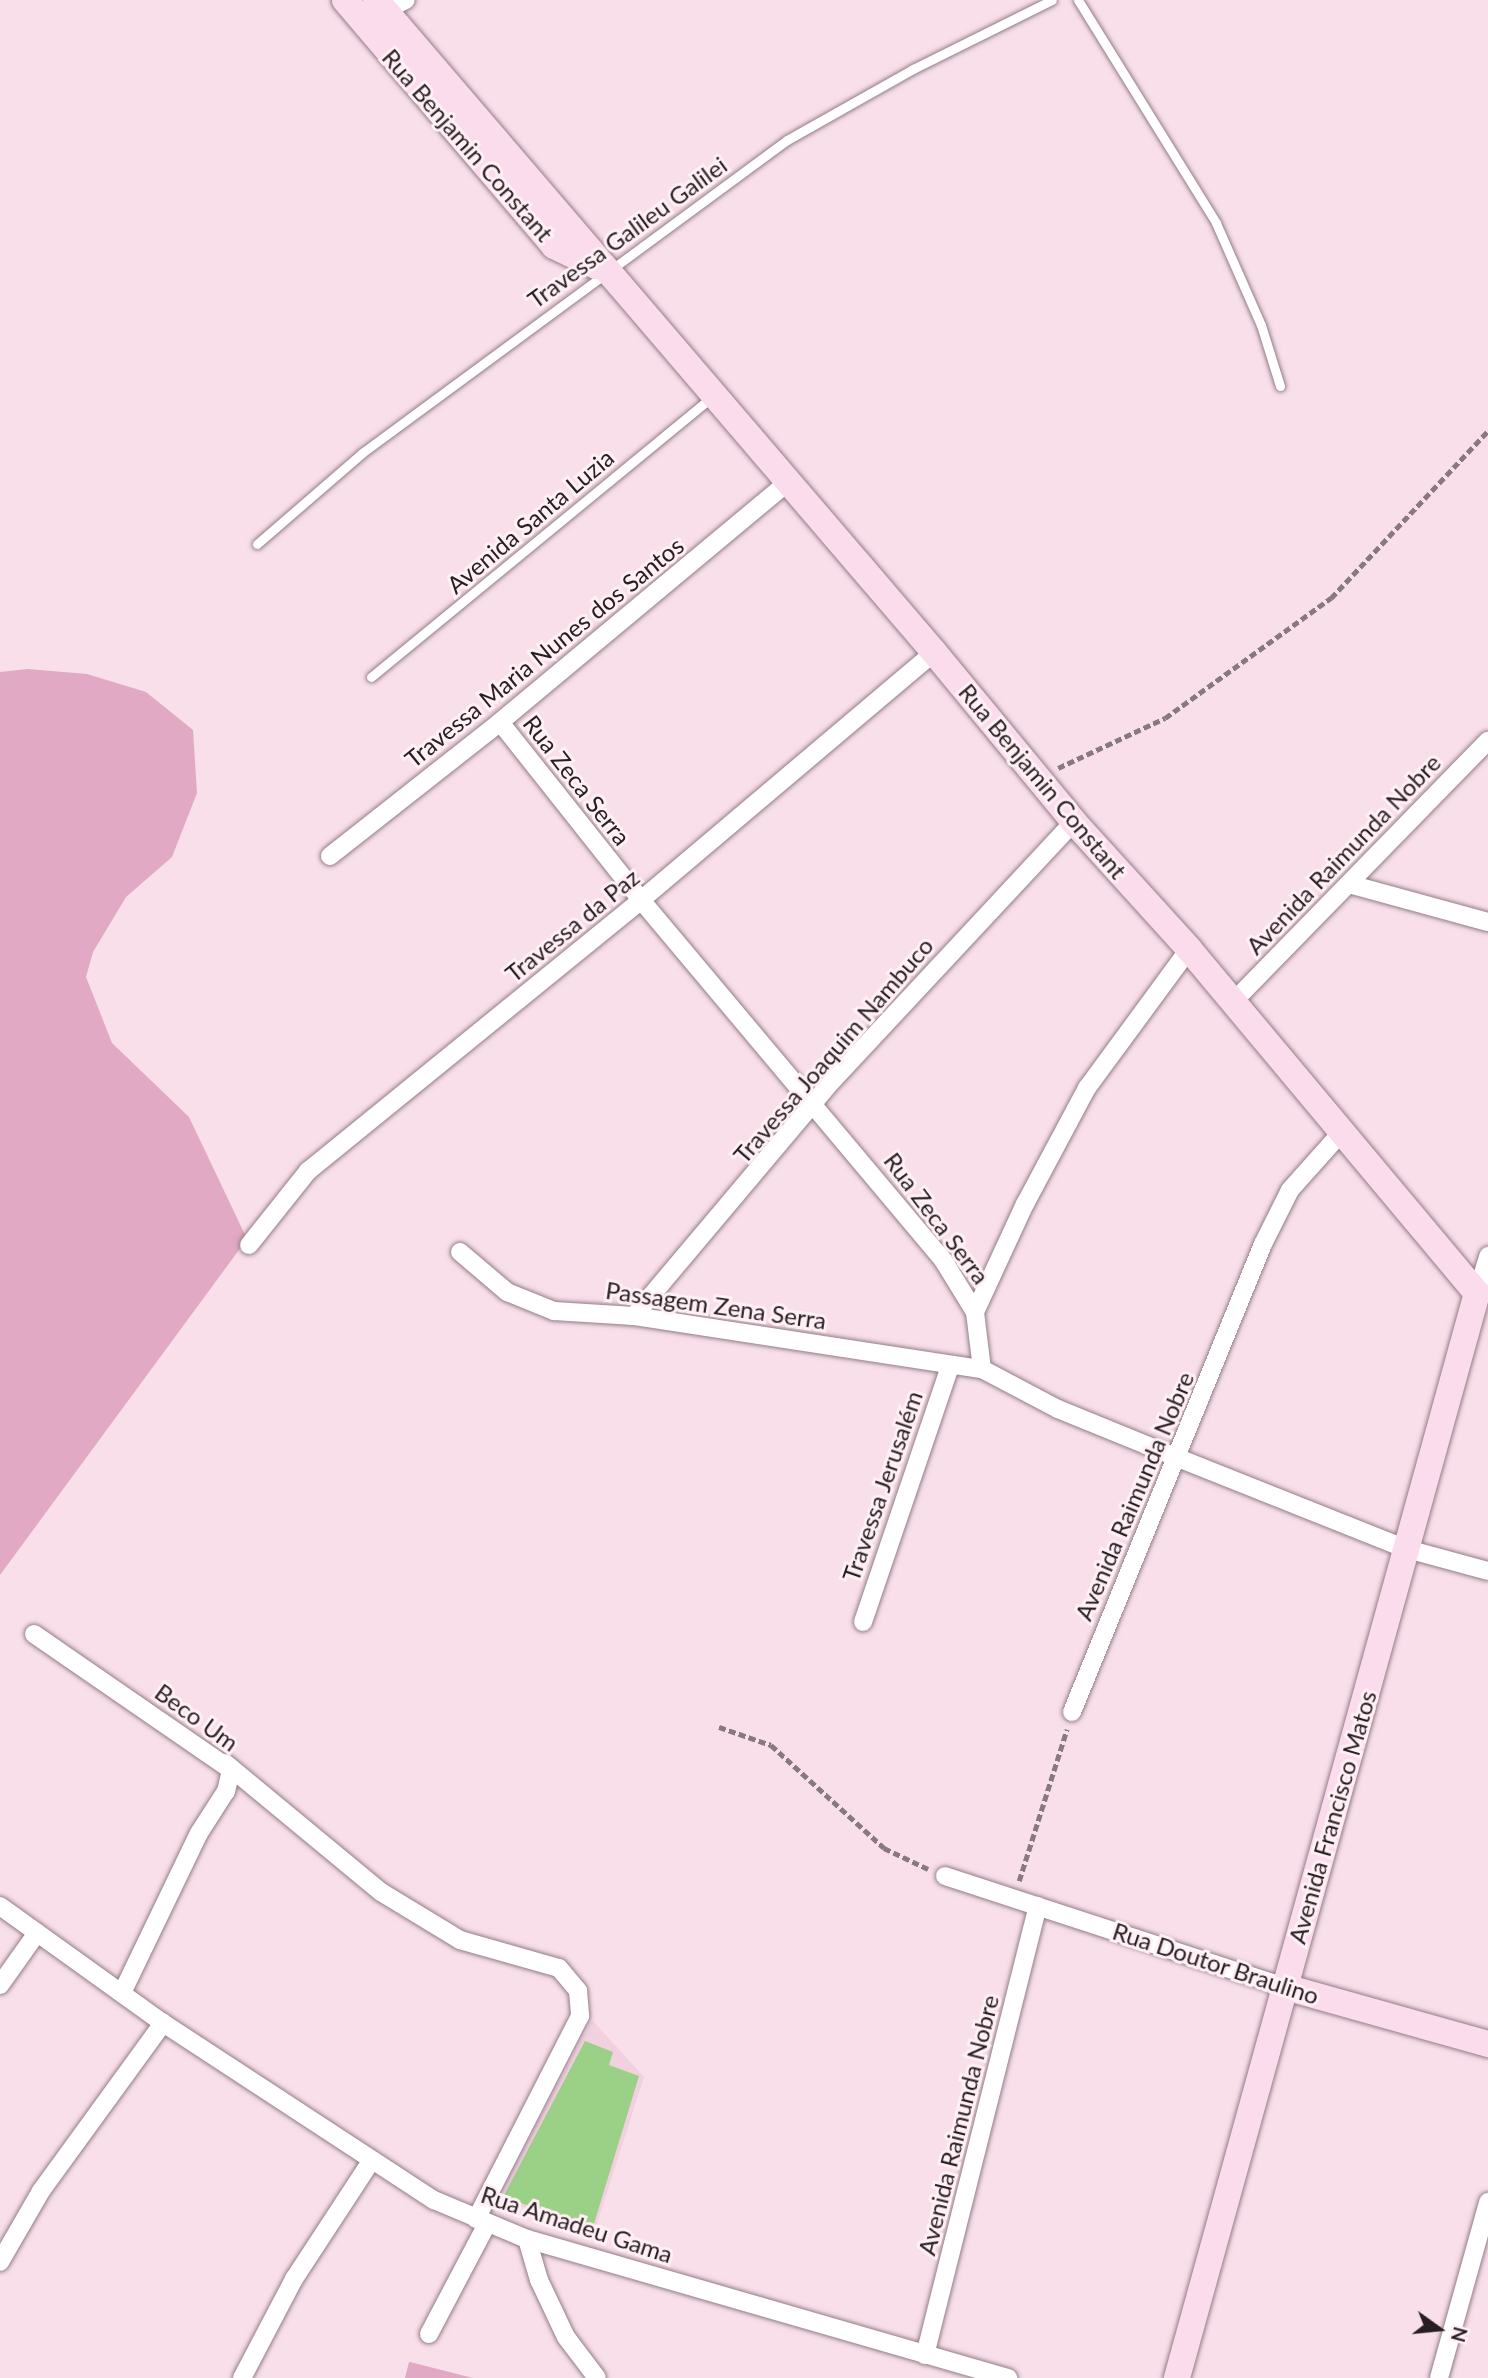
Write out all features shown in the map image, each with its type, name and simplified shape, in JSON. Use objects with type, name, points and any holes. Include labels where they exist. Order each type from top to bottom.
[{"type":"street","name":"Rua Benjamin Constant","points":[[345,0],[383,8],[554,246],[606,270],[786,484],[934,652],[1074,822],[1189,949],[1478,1293]]},
{"type":"street","name":"Travessa Maria Nunes dos Santos","points":[[330,856],[500,722],[786,484]]},
{"type":"street","name":"Travessa da Paz","points":[[249,1244],[308,1171],[641,900],[934,652]]},
{"type":"street","name":"Rua Zeca Serra","points":[[500,722],[641,900],[815,1103],[943,1260],[975,1312],[982,1370]]},
{"type":"street","name":"Avenida Raimunda Nobre","points":[[1233,1002],[1488,741]]},
{"type":"street","name":"Travessa Joaquim Nambuco","points":[[634,1316],[815,1103],[1074,822]]},
{"type":"street","points":[[1349,884],[1488,922]]},
{"type":"street","points":[[975,1312],[1025,1204],[1087,1088],[1189,949]]},
{"type":"street","name":"Avenida Raimunda Nobre","points":[[1072,1712],[1282,1203],[1341,1133]]},
{"type":"street","name":"Passagem Zena Serra","points":[[460,1252],[507,1292],[536,1305],[634,1316],[982,1370]]},
{"type":"street","name":"Avenida Francisco Matos","points":[[1177,2378],[1488,1256]]},
{"type":"street","name":"Travessa Jerusalém","points":[[863,1622],[950,1366]]},
{"type":"street","points":[[982,1370],[1058,1409],[1407,1549],[1488,1571]]},
{"type":"street","name":"Beco Um","points":[[34,1634],[225,1763],[231,1770],[226,1791],[200,1833],[122,1993]]},
{"type":"street","points":[[225,1763],[381,1892],[460,1940],[559,1968],[578,1991],[581,2004],[579,2016],[429,2334]]},
{"type":"street","name":"Rua Doutor Braulino","points":[[945,1877],[1285,1987],[1488,2044]]},
{"type":"street","name":"Rua Amadeu Gama","points":[[0,1906],[163,2023],[370,2163],[419,2193],[527,2239],[1008,2378]]},
{"type":"street","name":"Avenida Raimunda Nobre","points":[[925,2355],[1038,1906]]},
{"type":"street","points":[[0,1985],[37,1933]]},
{"type":"street","points":[[0,2262],[41,2191],[163,2023]]},
{"type":"street","points":[[242,2378],[294,2279],[370,2163]]},
{"type":"street","points":[[1439,2378],[1488,2202]]},
{"type":"street","points":[[527,2239],[540,2280],[566,2337],[597,2378]]},
{"type":"lane","name":"Travessa Galileu Galilei","points":[[257,544],[362,453],[606,270],[787,140],[913,69],[1052,0]]},
{"type":"lane","points":[[1078,0],[1216,223],[1261,325],[1280,386]]},
{"type":"lane","name":"Avenida Santa Luzia","points":[[371,677],[713,396]]},
{"type":"path","points":[[1038,778],[1165,718],[1331,598],[1488,431]]},
{"type":"path","points":[[1013,1899],[1072,1712]]},
{"type":"path","points":[[719,1727],[771,1745],[884,1848],[945,1877]]},
{"type":"shaded area","points":[[28,669],[87,674],[146,692],[193,730],[197,793],[172,857],[126,897],[93,952],[86,977],[112,1043],[189,1117],[247,1239],[0,1575],[0,672]]},
{"type":"shaded area","points":[[592,2020],[644,2077],[595,2230],[497,2199]]},
{"type":"shaded area","points":[[410,2362],[473,2378],[405,2378]]},
{"type":"building","points":[[585,2041],[613,2052],[609,2065],[639,2076],[593,2227],[503,2197]]}]
